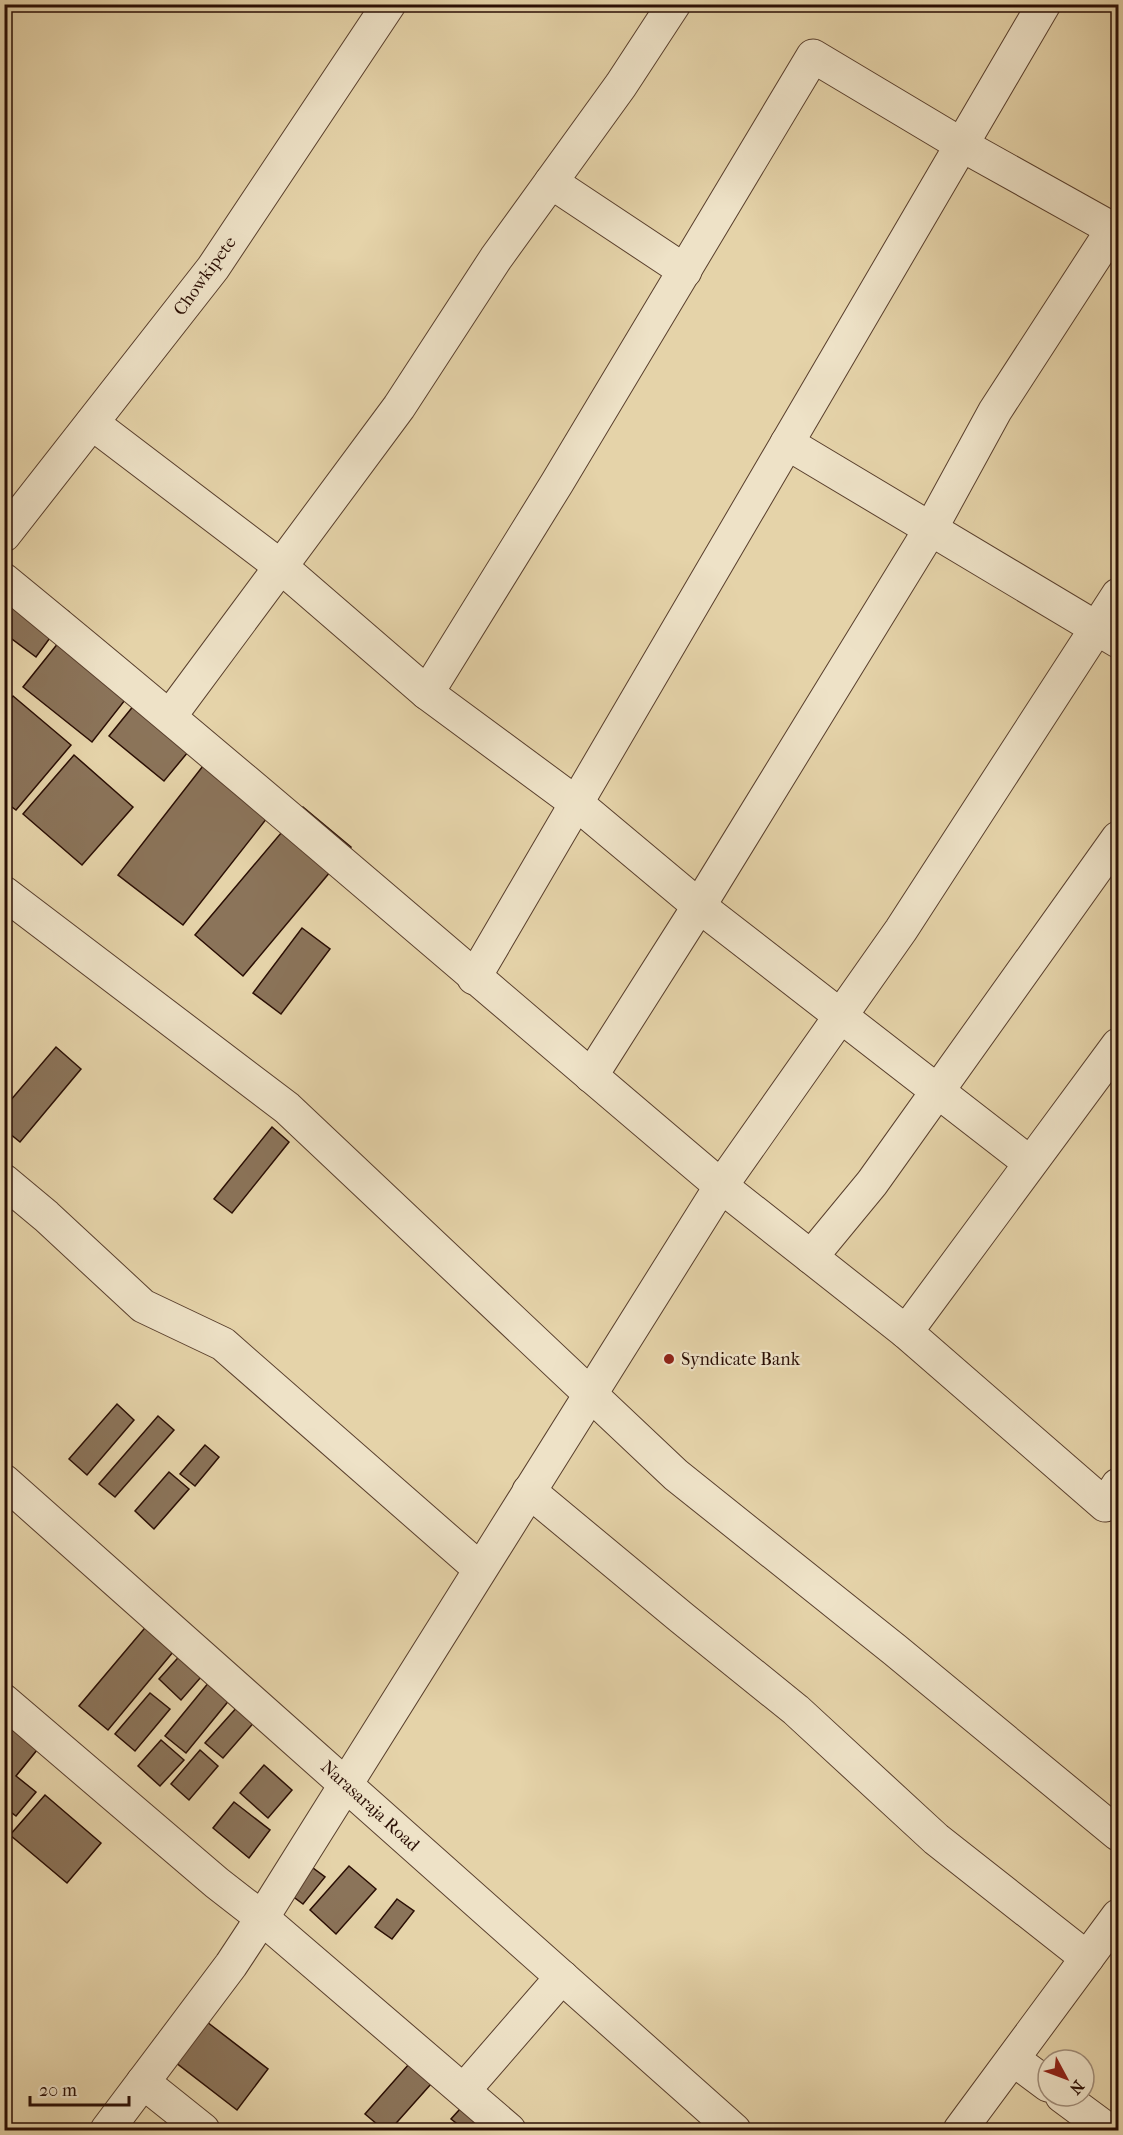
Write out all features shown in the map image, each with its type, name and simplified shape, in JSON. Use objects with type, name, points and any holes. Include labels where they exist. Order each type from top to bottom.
[{"type":"street","name":"Chowkipete","points":[[4,535],[213,268],[389,4]]},
{"type":"street","points":[[170,716],[399,407],[496,258],[621,85],[674,4]]},
{"type":"street","points":[[474,978],[1044,4]]},
{"type":"street","points":[[427,693],[557,483],[813,56],[962,146],[1116,231],[995,411],[930,530],[699,906],[591,1076]]},
{"type":"street","points":[[551,182],[685,271]]},
{"type":"street","points":[[92,423],[280,566],[427,693],[576,803],[699,906],[1030,1164]]},
{"type":"street","points":[[788,443],[930,530],[1108,634]]},
{"type":"street","points":[[4,580],[170,716],[474,978],[721,1186],[906,1332],[1114,1502]]},
{"type":"street","points":[[106,2130],[231,1965],[721,1186],[1108,634],[1119,595]]},
{"type":"street","points":[[811,1257],[872,1183],[1119,838]]},
{"type":"street","points":[[4,893],[287,1108],[676,1475],[895,1650],[1119,1834]]},
{"type":"street","points":[[906,1332],[1119,1045]]},
{"type":"street","points":[[4,1181],[46,1216],[144,1306],[223,1344],[480,1569]]},
{"type":"street","name":"Narasaraja Road","points":[[4,1481],[734,2130]]},
{"type":"street","points":[[529,1491],[796,1710],[936,1839],[1087,1958]]},
{"type":"street","points":[[4,1701],[509,2130]]},
{"type":"street","points":[[960,2130],[1119,1916]]},
{"type":"street","points":[[464,2090],[562,1977]]},
{"type":"street","points":[[1013,2059],[1036,2076]]},
{"type":"street","points":[[143,2082],[203,2130]]},
{"type":"street","points":[[1078,2108],[1108,2130]]},
{"type":"building","points":[[4,565],[69,612],[36,657],[4,633]]},
{"type":"building","points":[[71,627],[140,681],[92,742],[23,687]]},
{"type":"building","points":[[152,683],[207,729],[164,781],[109,736]]},
{"type":"building","points":[[13,696],[71,745],[16,810],[4,801],[4,706]]},
{"type":"building","points":[[217,748],[282,799],[183,925],[118,875]]},
{"type":"building","points":[[74,755],[133,807],[82,865],[23,814]]},
{"type":"building","points":[[303,807],[351,847],[243,976],[195,935]]},
{"type":"building","points":[[302,928],[330,949],[281,1014],[253,993]]},
{"type":"building","points":[[56,1047],[81,1069],[20,1142],[4,1129],[4,1108]]},
{"type":"building","points":[[272,1127],[289,1142],[232,1213],[214,1199]]},
{"type":"building","points":[[117,1404],[134,1420],[87,1475],[69,1459]]},
{"type":"building","points":[[158,1416],[174,1430],[115,1497],[99,1484]]},
{"type":"building","points":[[205,1445],[219,1457],[195,1486],[180,1474]]},
{"type":"building","points":[[169,1472],[189,1489],[154,1529],[135,1511]]},
{"type":"building","points":[[160,1610],[188,1634],[108,1730],[79,1706]]},
{"type":"building","points":[[193,1641],[215,1661],[181,1700],[159,1679]]},
{"type":"building","points":[[214,1676],[235,1693],[186,1753],[165,1736]]},
{"type":"building","points":[[150,1693],[170,1709],[135,1751],[115,1734]]},
{"type":"building","points":[[247,1696],[264,1711],[223,1758],[205,1743]]},
{"type":"building","points":[[22,1711],[50,1734],[16,1776],[36,1792],[16,1816],[4,1807],[4,1733]]},
{"type":"building","points":[[161,1740],[184,1760],[160,1786],[138,1766]]},
{"type":"building","points":[[200,1750],[218,1766],[189,1800],[171,1784]]},
{"type":"building","points":[[264,1765],[292,1790],[268,1818],[240,1793]]},
{"type":"building","points":[[45,1795],[101,1843],[67,1883],[10,1835]]},
{"type":"building","points":[[234,1802],[270,1830],[249,1858],[213,1828]]},
{"type":"building","points":[[305,1862],[325,1877],[303,1904],[283,1889]]},
{"type":"building","points":[[349,1866],[376,1889],[336,1934],[310,1910]]},
{"type":"building","points":[[397,1899],[414,1911],[392,1939],[375,1927]]},
{"type":"building","points":[[207,2022],[268,2069],[237,2110],[175,2062]]},
{"type":"building","points":[[409,2064],[431,2084],[390,2130],[384,2130],[365,2114]]},
{"type":"building","points":[[469,2099],[485,2112],[470,2130],[465,2130],[451,2119]]},
{"type":"place","name":"Syndicate Bank","points":[[669,1359]]}]
